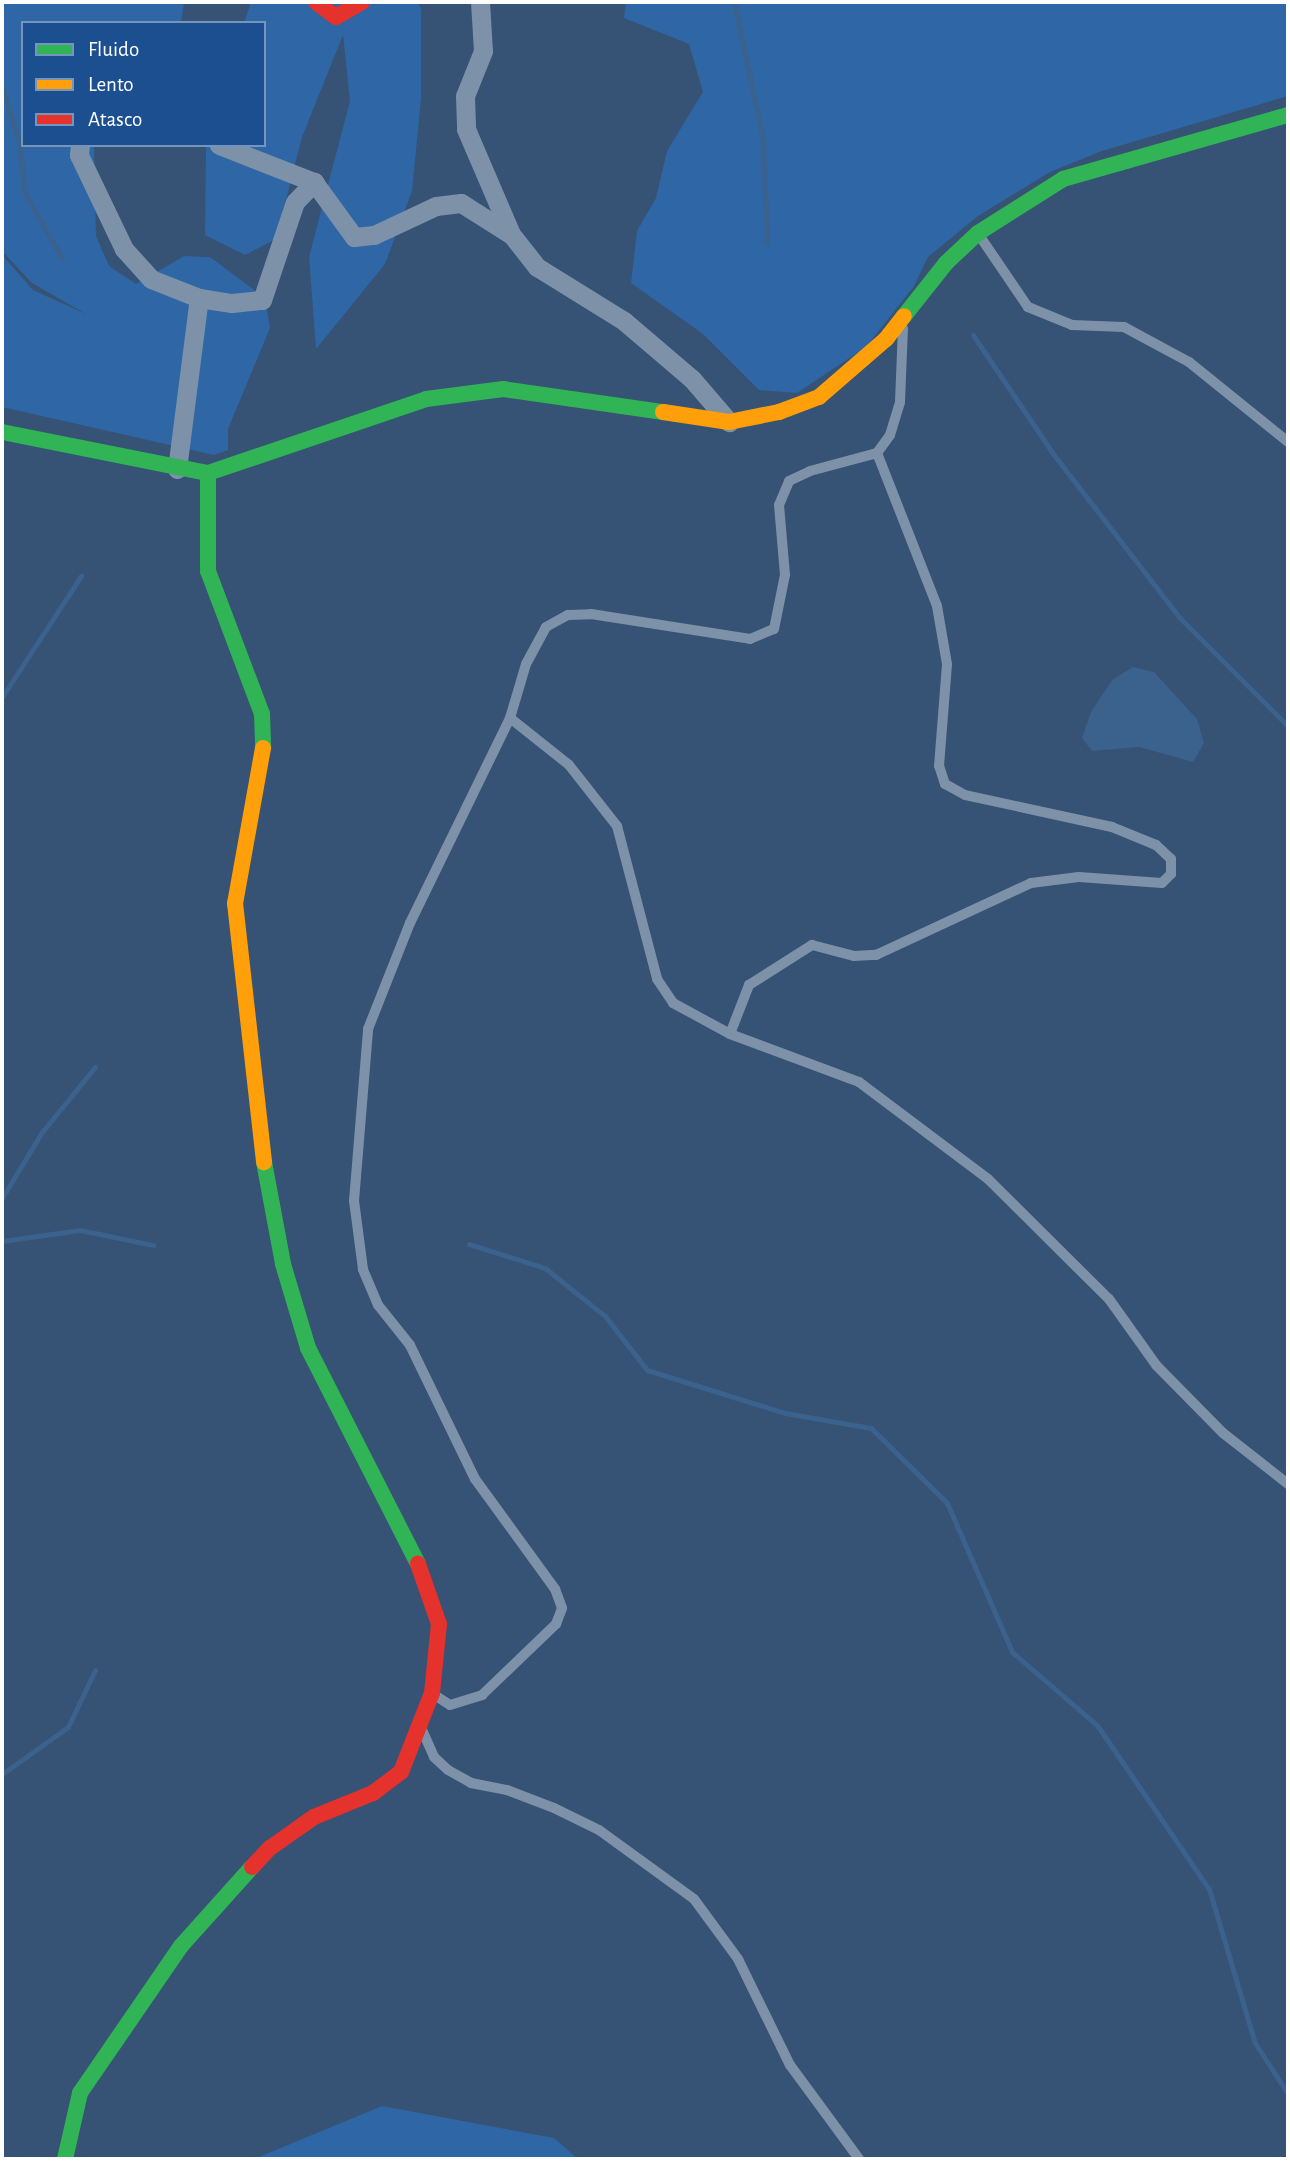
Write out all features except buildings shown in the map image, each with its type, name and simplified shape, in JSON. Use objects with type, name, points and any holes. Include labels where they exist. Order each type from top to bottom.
[{"type":"street","points":[[316,2],[336,17],[362,2]]},
{"type":"street","points":[[480,2],[483,51],[465,96],[466,130],[511,234],[537,267],[624,321],[692,379],[729,422]]},
{"type":"street","points":[[2,432],[208,473],[426,399],[503,389],[729,422],[779,412],[819,397],[905,317],[946,263],[978,233],[1063,179],[1288,115]]},
{"type":"street","points":[[80,147],[79,155],[124,249],[151,279],[199,298],[232,303],[262,300],[295,202],[314,182]]},
{"type":"street","points":[[224,147],[314,182],[354,237],[374,235],[436,206],[461,202],[511,234]]},
{"type":"street","points":[[177,468],[199,298]]},
{"type":"street","points":[[65,2159],[80,2093],[181,1946],[270,1848],[314,1817],[373,1793],[401,1772],[421,1727],[432,1693],[439,1624],[412,1549],[308,1349],[283,1264],[261,1149],[235,903],[263,752],[261,713],[208,571],[208,473]]},
{"type":"lane","points":[[978,233],[1028,307],[1072,325],[1124,327],[1189,362],[1288,442]]},
{"type":"lane","points":[[432,1693],[450,1704],[482,1695],[556,1624],[562,1608],[555,1589],[475,1479],[410,1345],[378,1305],[363,1269],[354,1201],[368,1029],[410,923],[510,718],[538,640],[546,627],[568,615],[693,627],[750,639],[774,629],[785,575],[779,505],[789,481],[810,471],[877,453],[890,435],[900,402],[905,317]]},
{"type":"lane","points":[[730,1034],[749,985],[812,945],[854,956],[876,955],[1031,883],[1079,877],[1162,883],[1171,874],[1171,859],[1156,845],[1112,827],[965,795],[945,784],[939,766],[947,664],[937,606],[877,453]]},
{"type":"lane","points":[[510,718],[569,765],[617,826],[657,979],[674,1003],[730,1034],[859,1082],[988,1179],[1109,1299],[1156,1364],[1194,1404],[1288,1484]]},
{"type":"lane","points":[[421,1727],[434,1757],[448,1770],[471,1783],[554,1808],[599,1830],[694,1899],[738,1959],[790,2065],[859,2159]]},
{"type":"shaded area","points":[[2,2],[184,2],[181,21],[21,21],[21,147],[94,147],[96,236],[109,266],[136,284],[184,256],[210,257],[265,298],[270,328],[228,429],[228,450],[214,455],[2,407],[2,255],[33,290],[86,314],[32,283],[2,251]]},
{"type":"shaded area","points":[[251,2],[418,2],[421,9],[421,99],[412,191],[385,264],[316,349],[309,257],[350,101],[343,35],[302,137],[276,239],[245,255],[205,235],[206,147],[266,147],[266,21],[245,21]]},
{"type":"shaded area","points":[[626,2],[1288,2],[1288,96],[1102,151],[1050,172],[978,216],[928,257],[914,286],[866,347],[797,393],[759,390],[703,334],[631,283],[637,231],[656,198],[667,151],[703,92],[689,44],[624,18]]},
{"type":"shaded area","points":[[1133,667],[1154,672],[1197,719],[1204,743],[1193,762],[1139,747],[1092,751],[1082,738],[1091,712],[1112,680]]},
{"type":"shaded area","points":[[382,2106],[554,2138],[578,2159],[254,2159]]},
{"type":"waterway","points":[[734,2],[763,140],[767,243]]},
{"type":"waterway","points":[[2,88],[19,142],[25,194],[62,258]]},
{"type":"waterway","points":[[973,335],[1054,455],[1179,617],[1288,726]]},
{"type":"waterway","points":[[2,697],[81,576]]},
{"type":"waterway","points":[[2,1198],[42,1132],[95,1067]]},
{"type":"waterway","points":[[2,1241],[80,1230],[153,1245]]},
{"type":"waterway","points":[[469,1244],[545,1268],[605,1316],[647,1370],[785,1413],[871,1428],[947,1503],[1012,1652],[1097,1725],[1209,1889],[1255,2043],[1288,2094]]},
{"type":"waterway","points":[[2,1774],[68,1727],[95,1670]]},
{"type":"traffic: fast","points":[[904,316],[946,263],[978,233],[1063,179],[1288,115]]},
{"type":"traffic: fast","points":[[2,432],[208,473],[426,399],[503,389],[663,412]]},
{"type":"traffic: fast","points":[[208,473],[208,571],[262,714],[263,748]]},
{"type":"traffic: fast","points":[[264,1162],[283,1264],[308,1348],[418,1564]]},
{"type":"traffic: fast","points":[[65,2159],[80,2093],[181,1946],[252,1867]]},
{"type":"traffic: slow","points":[[663,412],[729,422],[779,412],[819,397],[886,339],[904,316]]},
{"type":"traffic: slow","points":[[263,748],[235,903],[264,1162]]},
{"type":"traffic: jam","points":[[316,2],[336,17],[362,2]]},
{"type":"traffic: jam","points":[[252,1867],[270,1848],[314,1817],[373,1793],[401,1772],[432,1693],[439,1624],[418,1564]]}]
